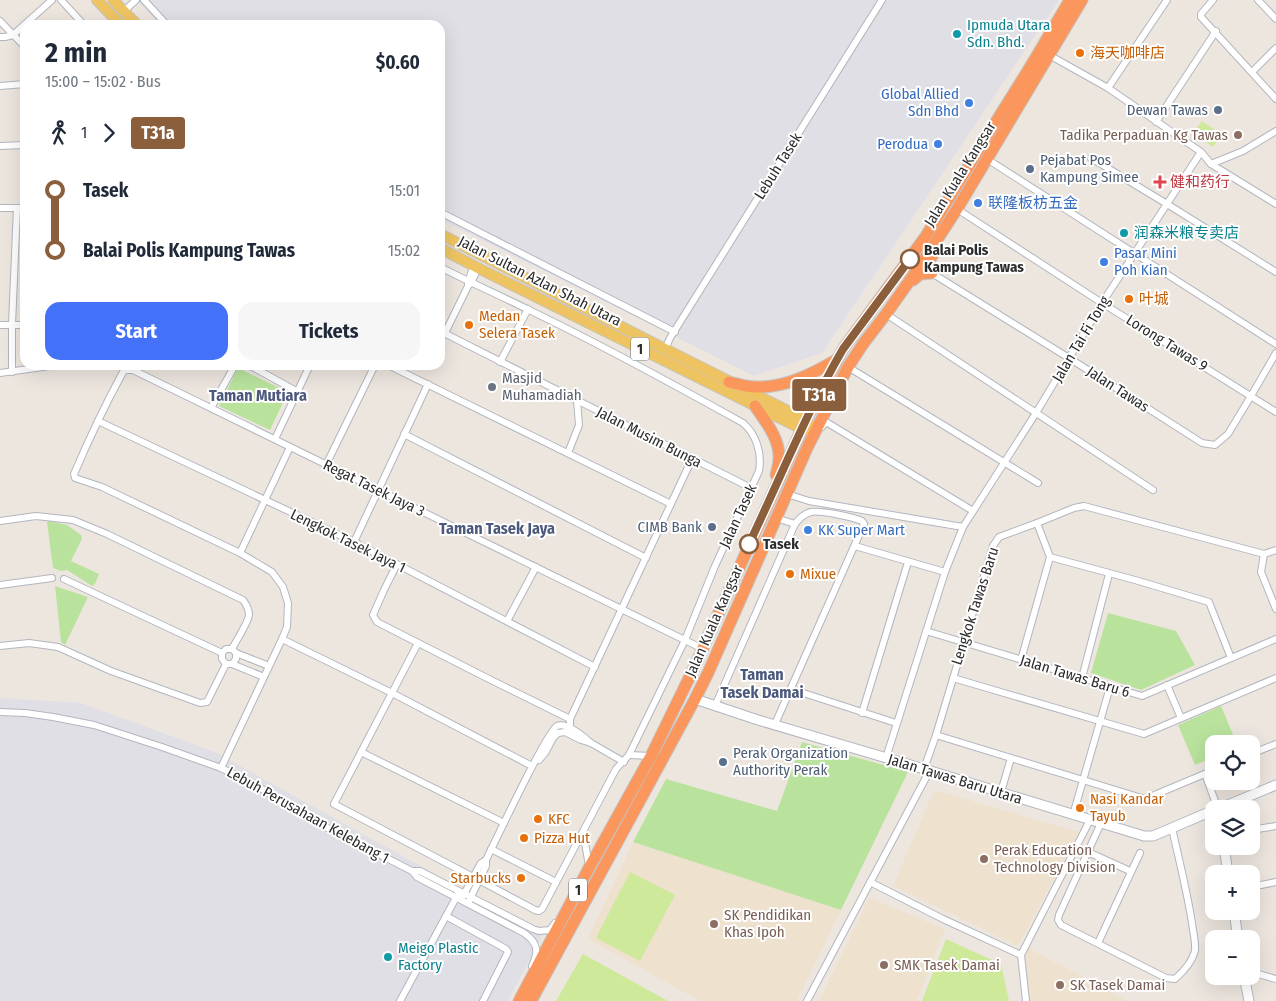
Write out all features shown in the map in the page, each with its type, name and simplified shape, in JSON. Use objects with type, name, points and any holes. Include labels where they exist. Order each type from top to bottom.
[{"type":"highway","name":"Jalan Kuala Kangsar","points":[[525,998],[572,902],[651,756],[693,670],[804,425],[837,359],[926,236],[1030,69],[1070,0]]},
{"type":"highway","name":"Jalan Kuala Kangsar","points":[[525,998],[695,699],[814,434],[848,367],[862,344],[920,266],[957,209],[1082,0]]},
{"type":"highway","points":[[866,318],[882,304],[910,268],[920,266],[918,263],[919,255],[934,234],[940,214]]},
{"type":"highway","points":[[908,282],[920,274],[932,274],[928,263],[944,240],[948,223]]},
{"type":"highway","points":[[729,382],[754,387],[770,387],[813,374],[837,359]]},
{"type":"highway","points":[[755,406],[770,427],[776,442],[779,460],[776,486]]},
{"type":"highway","points":[[708,673],[708,660],[703,649],[713,643],[717,637],[739,588],[749,579]]},
{"type":"highway","points":[[638,780],[645,777],[684,703],[695,699],[691,686],[693,670]]},
{"type":"main road","points":[[97,0],[116,20]]},
{"type":"main road","points":[[113,0],[132,20]]},
{"type":"main road","name":"Jalan Sultan Azlan Shah Utara","points":[[445,237],[729,382],[804,425],[814,434]]},
{"type":"main road","points":[[453,241],[455,245],[476,258],[477,266],[488,261],[499,264]]},
{"type":"main road","name":"Jalan Sultan Azlan Shah Utara","points":[[445,250],[755,406],[804,425]]},
{"type":"street","points":[[30,20],[52,0]]},
{"type":"street","points":[[61,0],[79,20]]},
{"type":"street","points":[[124,11],[136,0]]},
{"type":"street","points":[[144,0],[162,20]]},
{"type":"street","name":"Lebuh Tasek","points":[[665,350],[882,0]]},
{"type":"street","points":[[1108,88],[1167,0]]},
{"type":"street","points":[[1213,0],[1201,16],[1276,99]]},
{"type":"street","points":[[1258,0],[1276,18]]},
{"type":"street","points":[[0,22],[20,42]]},
{"type":"street","points":[[0,37],[13,35],[20,29]]},
{"type":"street","points":[[1156,122],[1216,31]]},
{"type":"street","points":[[1252,72],[1276,48]]},
{"type":"street","points":[[1049,55],[1108,88],[1201,152],[1211,164],[1276,204]]},
{"type":"street","points":[[0,86],[20,84]]},
{"type":"street","points":[[1211,164],[1242,151],[1274,134]]},
{"type":"street","points":[[0,146],[20,146]]},
{"type":"street","name":"Jalan Tai Fi Tong","points":[[886,758],[944,572],[962,528],[1036,413],[1102,303],[1201,152]]},
{"type":"street","points":[[1091,158],[1276,272]]},
{"type":"street","points":[[987,159],[1276,344]]},
{"type":"street","points":[[0,208],[17,208],[12,372]]},
{"type":"street","name":"Lorong Tawas 9","points":[[957,209],[1276,412]]},
{"type":"street","points":[[445,215],[675,332]]},
{"type":"street","points":[[445,327],[477,266]]},
{"type":"street","name":"Jalan Tawas","points":[[920,266],[1202,443],[1215,445],[1228,434],[1252,396]]},
{"type":"street","name":"Jalan Tasek","points":[[445,270],[469,284],[528,309],[655,374],[743,423],[755,438],[760,460],[759,471],[715,566],[685,640],[629,755],[616,769],[542,909],[539,911],[535,910],[476,879]]},
{"type":"street","points":[[500,362],[528,309]]},
{"type":"street","points":[[886,314],[1153,490]]},
{"type":"street","points":[[0,325],[20,326]]},
{"type":"street","name":"Jalan Musim Bunga","points":[[445,334],[751,488]]},
{"type":"street","points":[[1252,396],[1276,353]]},
{"type":"street","points":[[848,367],[1038,483]]},
{"type":"street","points":[[0,374],[25,370]]},
{"type":"street","name":"Regat Tasek Jaya 3","points":[[98,421],[123,372],[133,370],[703,649]]},
{"type":"street","points":[[210,408],[232,370]]},
{"type":"street","points":[[258,370],[298,392]]},
{"type":"street","points":[[275,440],[308,370]]},
{"type":"street","points":[[326,465],[373,370]]},
{"type":"street","points":[[399,370],[671,504]]},
{"type":"street","points":[[354,542],[428,384]]},
{"type":"street","points":[[568,453],[579,425],[577,400]]},
{"type":"street","points":[[98,421],[74,474],[75,478],[102,487],[240,553],[272,572],[283,587],[288,603],[287,627],[222,768]]},
{"type":"street","name":"Lengkok Tasek Jaya 1","points":[[98,421],[354,542],[595,667]]},
{"type":"street","points":[[814,434],[826,422],[973,511]]},
{"type":"street","points":[[404,434],[646,558]]},
{"type":"street","points":[[240,553],[290,447]]},
{"type":"street","points":[[570,728],[570,719],[692,459]]},
{"type":"street","points":[[787,494],[810,501],[962,528]]},
{"type":"street","name":"Lengkok Tawas Baru","points":[[807,1001],[927,769],[963,642],[995,542],[999,537],[1074,508],[1084,506],[1264,554]]},
{"type":"street","points":[[716,706],[795,524],[805,514],[814,512],[862,521],[864,524],[855,546],[775,724]]},
{"type":"street","points":[[0,522],[36,516],[73,520],[107,534],[242,600],[249,614],[234,651],[236,659],[229,664],[207,702],[200,703],[111,671],[58,647],[29,642],[0,646]]},
{"type":"street","points":[[776,518],[795,524]]},
{"type":"street","points":[[1021,660],[1050,557],[1038,523]]},
{"type":"street","points":[[855,546],[944,572]]},
{"type":"street","points":[[1276,550],[1264,554],[1261,572],[1276,610]]},
{"type":"street","points":[[1050,557],[1209,602],[1231,658]]},
{"type":"street","points":[[862,713],[908,562]]},
{"type":"street","points":[[397,564],[373,615],[377,622],[570,719]]},
{"type":"street","points":[[507,621],[536,567]]},
{"type":"street","points":[[1082,678],[1109,574]]},
{"type":"street","points":[[0,585],[52,578]]},
{"type":"street","points":[[64,579],[222,653]]},
{"type":"street","name":"Jalan Tawas Baru 6","points":[[926,631],[1142,696],[1276,639]]},
{"type":"street","points":[[282,639],[392,693],[532,766]]},
{"type":"street","points":[[418,643],[334,804],[476,879]]},
{"type":"street","points":[[264,677],[229,664],[222,659],[222,653],[226,649],[234,651],[269,666]]},
{"type":"street","points":[[953,678],[1144,734],[1276,678]]},
{"type":"street","points":[[1167,685],[1181,718]]},
{"type":"street","points":[[1073,814],[1110,686]]},
{"type":"street","points":[[791,689],[896,724]]},
{"type":"street","name":"Jalan Tawas Baru Utara","points":[[695,699],[1147,837],[1205,814]]},
{"type":"street","name":"Lebuh Perusahaan Kelebang 1","points":[[0,712],[43,716],[94,725],[222,768],[254,784],[308,818],[412,872],[420,871],[532,939],[536,946],[536,952],[534,964],[524,982],[525,998]]},
{"type":"street","points":[[400,1001],[446,916],[476,879],[481,863],[486,860],[532,766],[556,726],[563,725],[570,728],[591,743],[624,762]]},
{"type":"street","points":[[532,766],[545,753],[558,733],[565,732],[591,743]]},
{"type":"street","points":[[936,735],[1145,800],[1205,774]]},
{"type":"street","points":[[1260,750],[1276,744]]},
{"type":"street","points":[[361,752],[504,823]]},
{"type":"street","points":[[629,755],[651,756]]},
{"type":"street","points":[[1001,792],[1011,758]]},
{"type":"street","points":[[1240,800],[1276,785]]},
{"type":"street","points":[[1026,1001],[1021,955],[1090,820]]},
{"type":"street","points":[[1101,823],[1058,920],[1061,925],[1166,978],[1175,978],[1182,972],[1190,961],[1195,944],[1172,828]]},
{"type":"street","points":[[1260,829],[1276,826]]},
{"type":"street","points":[[580,837],[585,843],[590,868]]},
{"type":"street","points":[[491,849],[556,882]]},
{"type":"street","points":[[1088,852],[1130,872]]},
{"type":"street","points":[[1098,943],[1140,853]]},
{"type":"street","points":[[870,882],[943,919],[1021,955]]},
{"type":"street","points":[[1260,885],[1276,882]]},
{"type":"street","name":"Lebuh Perusahaan Kelebang 1","points":[[463,897],[533,930],[539,931],[550,930],[565,904],[572,902]]},
{"type":"street","points":[[446,916],[506,949],[508,952],[483,1001]]},
{"type":"street","points":[[1260,975],[1276,979]]},
{"type":"street","points":[[1246,985],[1249,1001]]},
{"type":"shaded area","points":[[136,0],[1059,0],[822,353],[754,376],[445,222],[445,20],[155,20]]},
{"type":"shaded area","points":[[0,698],[81,703],[215,752],[543,934],[508,1001],[0,1001]]},
{"type":"shaded area","name":"Perak Education Technology Division","points":[[934,790],[1079,832],[1018,946],[893,886]]},
{"type":"shaded area","name":"SK Pendidikan Khas Ipoh","points":[[633,842],[841,910],[797,1001],[700,1001],[588,939]]},
{"type":"shaded area","name":"SMK Tasek Damai","points":[[869,898],[945,929],[917,1001],[819,1001]]},
{"type":"shaded area","name":"SK Tasek Damai","points":[[1028,948],[1128,1001],[1024,1001],[1019,969]]},
{"type":"green space","points":[[1202,121],[1222,135],[1213,147],[1193,133]]},
{"type":"green space","points":[[237,370],[242,370],[288,392],[270,430],[219,406]]},
{"type":"green space","points":[[47,522],[67,525],[81,535],[82,539],[71,561],[99,574],[95,584],[92,586],[67,570],[61,571],[53,568]]},
{"type":"green space","points":[[55,586],[88,597],[65,645],[61,642]]},
{"type":"green space","points":[[1108,613],[1176,631],[1195,665],[1141,690],[1091,673]]},
{"type":"green space","points":[[1221,706],[1233,735],[1205,735],[1205,761],[1195,765],[1178,725]]},
{"type":"green space","points":[[802,742],[908,772],[841,910],[633,842],[666,779],[777,811]]},
{"type":"green space","points":[[630,872],[675,895],[640,961],[596,938]]},
{"type":"green space","points":[[946,939],[1001,964],[1009,1001],[922,1001]]},
{"type":"green space","points":[[583,954],[668,1001],[556,1001]]},
{"type":"bus line","name":"T31a","points":[[749,544],[806,420],[837,359],[910,259]]},
{"type":"place","name":"Ipmuda Utara Sdn. Bhd.","points":[[957,34]]},
{"type":"place","name":"海天咖啡店","points":[[1080,53]]},
{"type":"place","name":"Global Allied Sdn Bhd","points":[[969,103]]},
{"type":"place","name":"Dewan Tawas","points":[[1218,110]]},
{"type":"place","name":"Tadika Perpaduan Kg Tawas","points":[[1238,135]]},
{"type":"place","name":"Perodua","points":[[938,144]]},
{"type":"place","name":"Pejabat Pos Kampung Simee","points":[[1030,169]]},
{"type":"place","name":"健和药行","points":[[1160,182]]},
{"type":"place","name":"联隆板枋五金","points":[[978,203]]},
{"type":"place","name":"润森米粮专卖店","points":[[1124,233]]},
{"type":"place","name":"Balai Polis Kampung Tawas","points":[[910,259]]},
{"type":"place","name":"Pasar Mini Poh Kian","points":[[1104,262]]},
{"type":"place","name":"叶城","points":[[1129,299]]},
{"type":"place","name":"Medan Selera Tasek","points":[[469,325]]},
{"type":"place","name":"Masjid Muhamadiah","points":[[492,387]]},
{"type":"place","name":"CIMB Bank","points":[[712,527]]},
{"type":"place","name":"KK Super Mart","points":[[808,530]]},
{"type":"place","name":"Tasek","points":[[749,544]]},
{"type":"place","name":"Mixue","points":[[790,574]]},
{"type":"place","name":"Perak Organization Authority Perak","points":[[723,762]]},
{"type":"place","name":"Nasi Kandar Tayub","points":[[1080,808]]},
{"type":"place","name":"KFC","points":[[538,819]]},
{"type":"place","name":"Pizza Hut","points":[[524,838]]},
{"type":"place","name":"Perak Education Technology Division","points":[[984,859]]},
{"type":"place","name":"Starbucks","points":[[521,878]]},
{"type":"place","name":"SK Pendidikan Khas Ipoh","points":[[714,924]]},
{"type":"place","name":"Meigo Plastic Factory","points":[[388,957]]},
{"type":"place","name":"SMK Tasek Damai","points":[[884,965]]},
{"type":"place","name":"SK Tasek Damai","points":[[1060,985]]},
{"type":"district","name":"Taman Mutiara","points":[[258,395]]},
{"type":"district","name":"Taman Tasek Jaya","points":[[497,528]]},
{"type":"district","name":"Taman Tasek Damai","points":[[762,683]]}]
